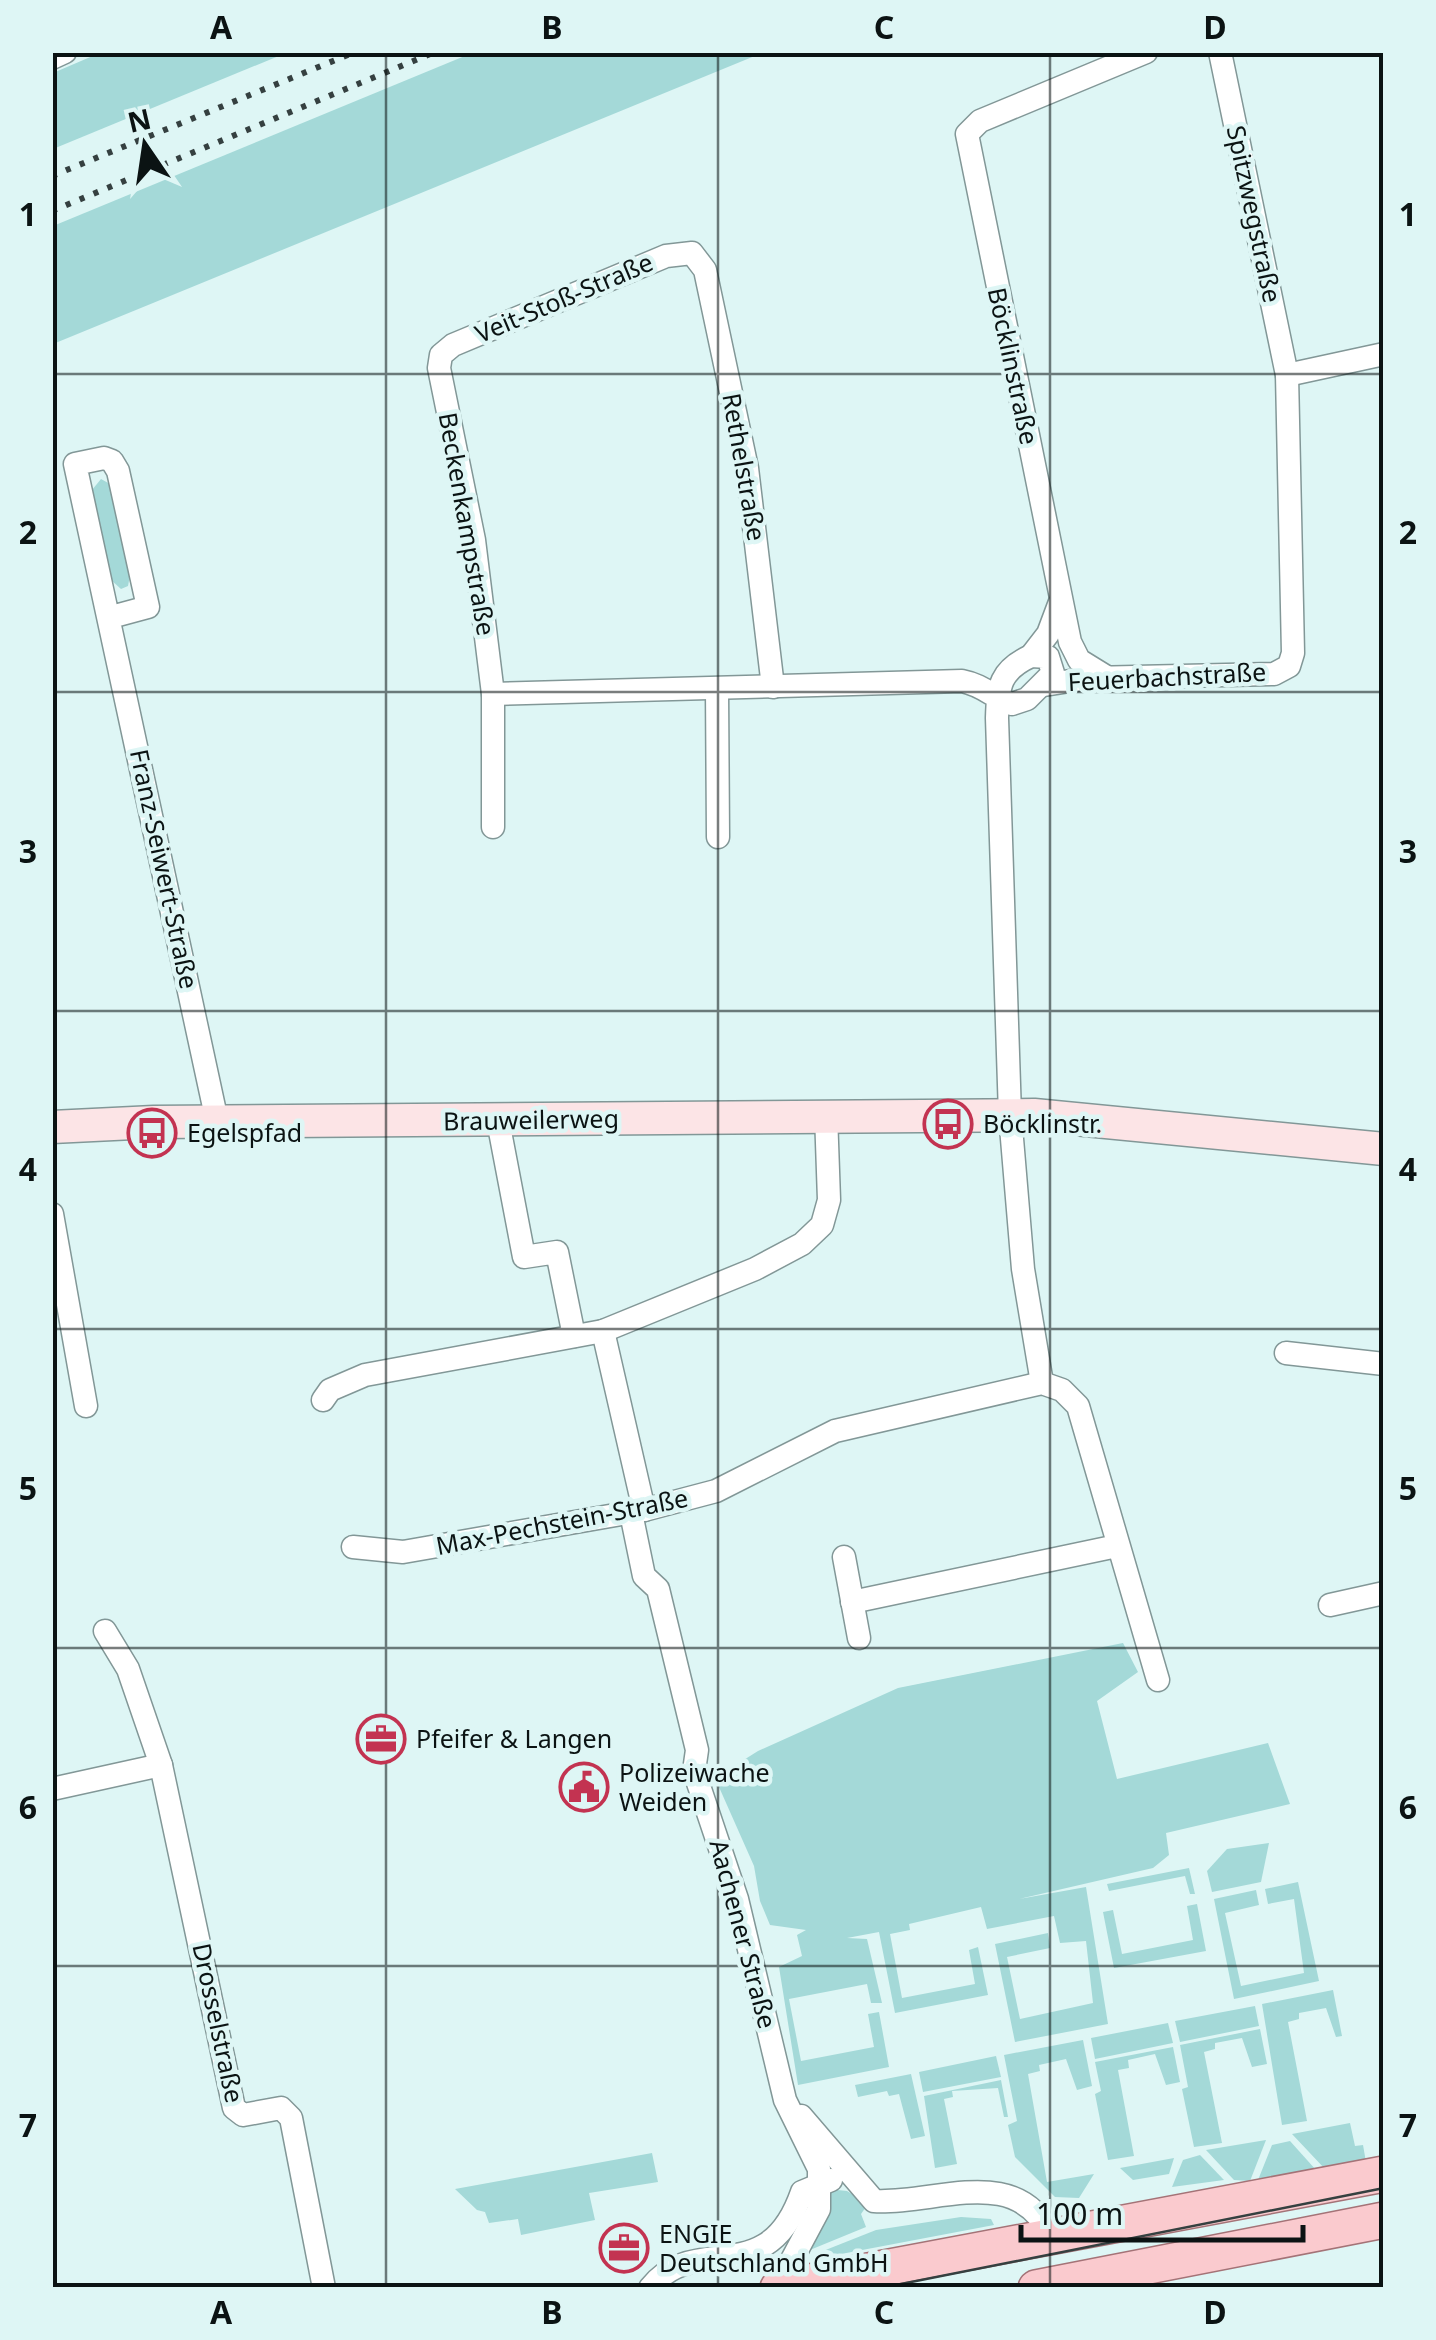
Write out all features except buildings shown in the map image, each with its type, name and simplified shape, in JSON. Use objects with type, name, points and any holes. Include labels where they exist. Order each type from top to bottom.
[{"type":"main road","points":[[781,2287],[1384,2174]]},
{"type":"main road","points":[[1048,2286],[1384,2220]]},
{"type":"street","points":[[52,58],[65,52]]},
{"type":"street","name":"Böcklinstraße","points":[[1108,678],[1079,660],[1068,634],[968,134],[980,121],[1146,52]]},
{"type":"street","name":"Spitzwegstraße","points":[[1220,52],[1287,375],[1293,653],[1289,666]]},
{"type":"street","name":"Veit-Stoß-Straße","points":[[441,355],[453,345],[666,256],[692,253]]},
{"type":"street","name":"Rethelstraße","points":[[692,253],[705,270],[748,468],[773,687]]},
{"type":"street","points":[[1287,375],[1384,354]]},
{"type":"street","name":"Beckenkampstraße","points":[[441,355],[439,368],[474,540],[493,694]]},
{"type":"street","name":"Franz-Seiwert-Straße","points":[[111,617],[148,607],[118,471],[112,461],[104,458],[75,464],[218,1121]]},
{"type":"street","points":[[1061,598],[1048,634],[1002,676],[998,696],[1010,1114],[1023,1268],[1042,1384],[1062,1390],[1078,1406],[1158,1680]]},
{"type":"street","points":[[997,748],[1003,728],[1041,686],[1068,634]]},
{"type":"street","points":[[493,827],[493,694],[981,680],[1020,662],[1048,658],[1041,686],[1012,704],[962,681]]},
{"type":"street","name":"Feuerbachstraße","points":[[1041,686],[1108,678],[1274,674],[1289,666]]},
{"type":"street","points":[[717,688],[718,837]]},
{"type":"street","points":[[323,1400],[330,1390],[365,1375],[604,1330],[755,1269],[822,1225],[829,1200],[826,1114]]},
{"type":"street","name":"Brauweilerweg","points":[[52,1127],[218,1121],[1010,1114],[1384,1149]]},
{"type":"street","points":[[498,1120],[524,1257],[558,1252],[574,1336]]},
{"type":"street","points":[[52,1214],[86,1406]]},
{"type":"street","name":"Aachener Straße","points":[[604,1330],[638,1511],[644,1576],[658,1589],[663,1607],[698,1750],[694,1771],[729,1870],[785,2100],[815,2158],[819,2182]]},
{"type":"street","points":[[1286,1354],[1384,1364]]},
{"type":"street","name":"Max-Pechstein-Straße","points":[[353,1547],[403,1552],[638,1511],[716,1491],[835,1431],[1042,1384]]},
{"type":"street","points":[[852,1602],[1117,1546]]},
{"type":"street","points":[[844,1557],[859,1638]]},
{"type":"street","points":[[1330,1604],[1384,1594]]},
{"type":"street","name":"Drosselstraße","points":[[105,1631],[128,1669],[161,1765],[234,2108],[243,2115],[282,2108],[291,2118],[324,2288]]},
{"type":"street","points":[[52,1789],[161,1765]]},
{"type":"street","points":[[785,2100],[814,2126],[858,2188],[874,2202],[900,2203],[950,2192],[1016,2197],[1041,2214],[1051,2236]]},
{"type":"street","points":[[650,2288],[658,2277],[684,2266],[766,2247],[780,2237],[794,2217],[802,2192],[819,2182],[845,2182],[858,2188]]},
{"type":"street","points":[[781,2287],[818,2209],[819,2182]]},
{"type":"shaded area","points":[[102,52],[286,53],[53,149],[53,73]]},
{"type":"shaded area","points":[[472,53],[762,53],[53,344],[53,226]]},
{"type":"shaded area","points":[[101,479],[110,484],[130,575],[128,586],[121,589],[110,579],[92,490]]},
{"type":"shaded area","points":[[1123,1643],[1138,1672],[1097,1701],[1117,1779],[1268,1743],[1290,1804],[1166,1833],[1169,1855],[1153,1868],[1019,1899],[1086,1887],[1108,2024],[1015,2042],[995,1944],[1048,1933],[1050,1948],[1007,1957],[1020,2019],[1093,2003],[1086,1941],[1060,1943],[1054,1916],[987,1929],[981,1907],[909,1924],[910,1930],[890,1934],[902,1998],[975,1984],[969,1950],[978,1947],[988,1995],[895,2013],[879,1932],[847,1938],[867,1939],[882,2003],[871,2003],[867,1984],[789,1999],[801,2061],[874,2047],[868,2014],[879,2012],[889,2067],[798,2085],[779,1967],[802,1956],[797,1935],[806,1930],[770,1925],[760,1901],[754,1866],[715,1778],[758,1751],[898,1688]]},
{"type":"shaded area","points":[[1269,1843],[1261,1882],[1212,1892],[1207,1871],[1227,1849]]},
{"type":"shaded area","points":[[1189,1868],[1195,1894],[1190,1894],[1185,1876],[1109,1891],[1107,1884]]},
{"type":"shaded area","points":[[1298,1882],[1319,1981],[1234,1999],[1214,1899],[1256,1890],[1259,1905],[1225,1913],[1241,1986],[1304,1973],[1294,1899],[1268,1904],[1265,1889]]},
{"type":"shaded area","points":[[1197,1904],[1206,1951],[1114,1968],[1103,1912],[1113,1910],[1122,1954],[1193,1940],[1187,1906]]},
{"type":"shaded area","points":[[1333,1990],[1342,2036],[1336,2037],[1326,2008],[1299,2013],[1299,2019],[1288,2022],[1307,2121],[1282,2125],[1262,2004]]},
{"type":"shaded area","points":[[1255,2006],[1259,2026],[1180,2042],[1175,2021]]},
{"type":"shaded area","points":[[1168,2023],[1173,2043],[1095,2059],[1091,2038]]},
{"type":"shaded area","points":[[1260,2029],[1267,2064],[1252,2067],[1242,2038],[1215,2043],[1215,2049],[1204,2052],[1222,2143],[1194,2147],[1182,2089],[1188,2087],[1180,2045]]},
{"type":"shaded area","points":[[1083,2040],[1092,2086],[1077,2090],[1066,2059],[1039,2065],[1040,2071],[1028,2074],[1047,2182],[1094,2174],[1079,2198],[1055,2197],[1015,2157],[1008,2125],[1017,2121],[1004,2055]]},
{"type":"shaded area","points":[[1173,2047],[1180,2082],[1166,2085],[1155,2054],[1128,2060],[1129,2068],[1118,2070],[1134,2156],[1108,2160],[1095,2094],[1101,2091],[1095,2062]]},
{"type":"shaded area","points":[[996,2056],[1001,2077],[923,2092],[919,2072]]},
{"type":"shaded area","points":[[911,2074],[925,2136],[911,2139],[899,2094],[889,2096],[887,2091],[858,2097],[855,2085]]},
{"type":"shaded area","points":[[1001,2080],[1008,2117],[1004,2117],[998,2088],[952,2091],[953,2097],[944,2099],[957,2164],[935,2168],[924,2096]]},
{"type":"shaded area","points":[[1350,2123],[1355,2146],[1363,2145],[1366,2162],[1325,2169],[1292,2134]]},
{"type":"shaded area","points":[[1266,2140],[1250,2181],[1234,2180],[1206,2150]]},
{"type":"shaded area","points":[[1290,2141],[1316,2170],[1258,2180],[1272,2145]]},
{"type":"shaded area","points":[[652,2153],[658,2182],[589,2193],[595,2220],[521,2235],[518,2219],[489,2223],[485,2212],[477,2210],[455,2189]]},
{"type":"shaded area","points":[[1200,2155],[1224,2180],[1172,2187],[1183,2160]]},
{"type":"shaded area","points":[[1174,2158],[1169,2174],[1133,2180],[1120,2168]]},
{"type":"shaded area","points":[[828,2189],[847,2191],[868,2204],[861,2214],[866,2227],[805,2252]]},
{"type":"shaded area","points":[[961,2217],[991,2219],[994,2225],[820,2258],[818,2253],[876,2230]]},
{"type":"tram line","points":[[881,2288],[1384,2188]]},
{"type":"railway","points":[[52,176],[355,52]]},
{"type":"railway","points":[[52,211],[435,52]]},
{"type":"place","name":"Böcklinstr.","points":[[948,1124]]},
{"type":"place","name":"Egelspfad","points":[[152,1133]]},
{"type":"place","name":"Pfeifer & Langen","points":[[381,1739]]},
{"type":"place","name":"Polizeiwache Weiden","points":[[584,1787]]},
{"type":"place","name":"ENGIE Deutschland GmbH","points":[[624,2248]]}]
